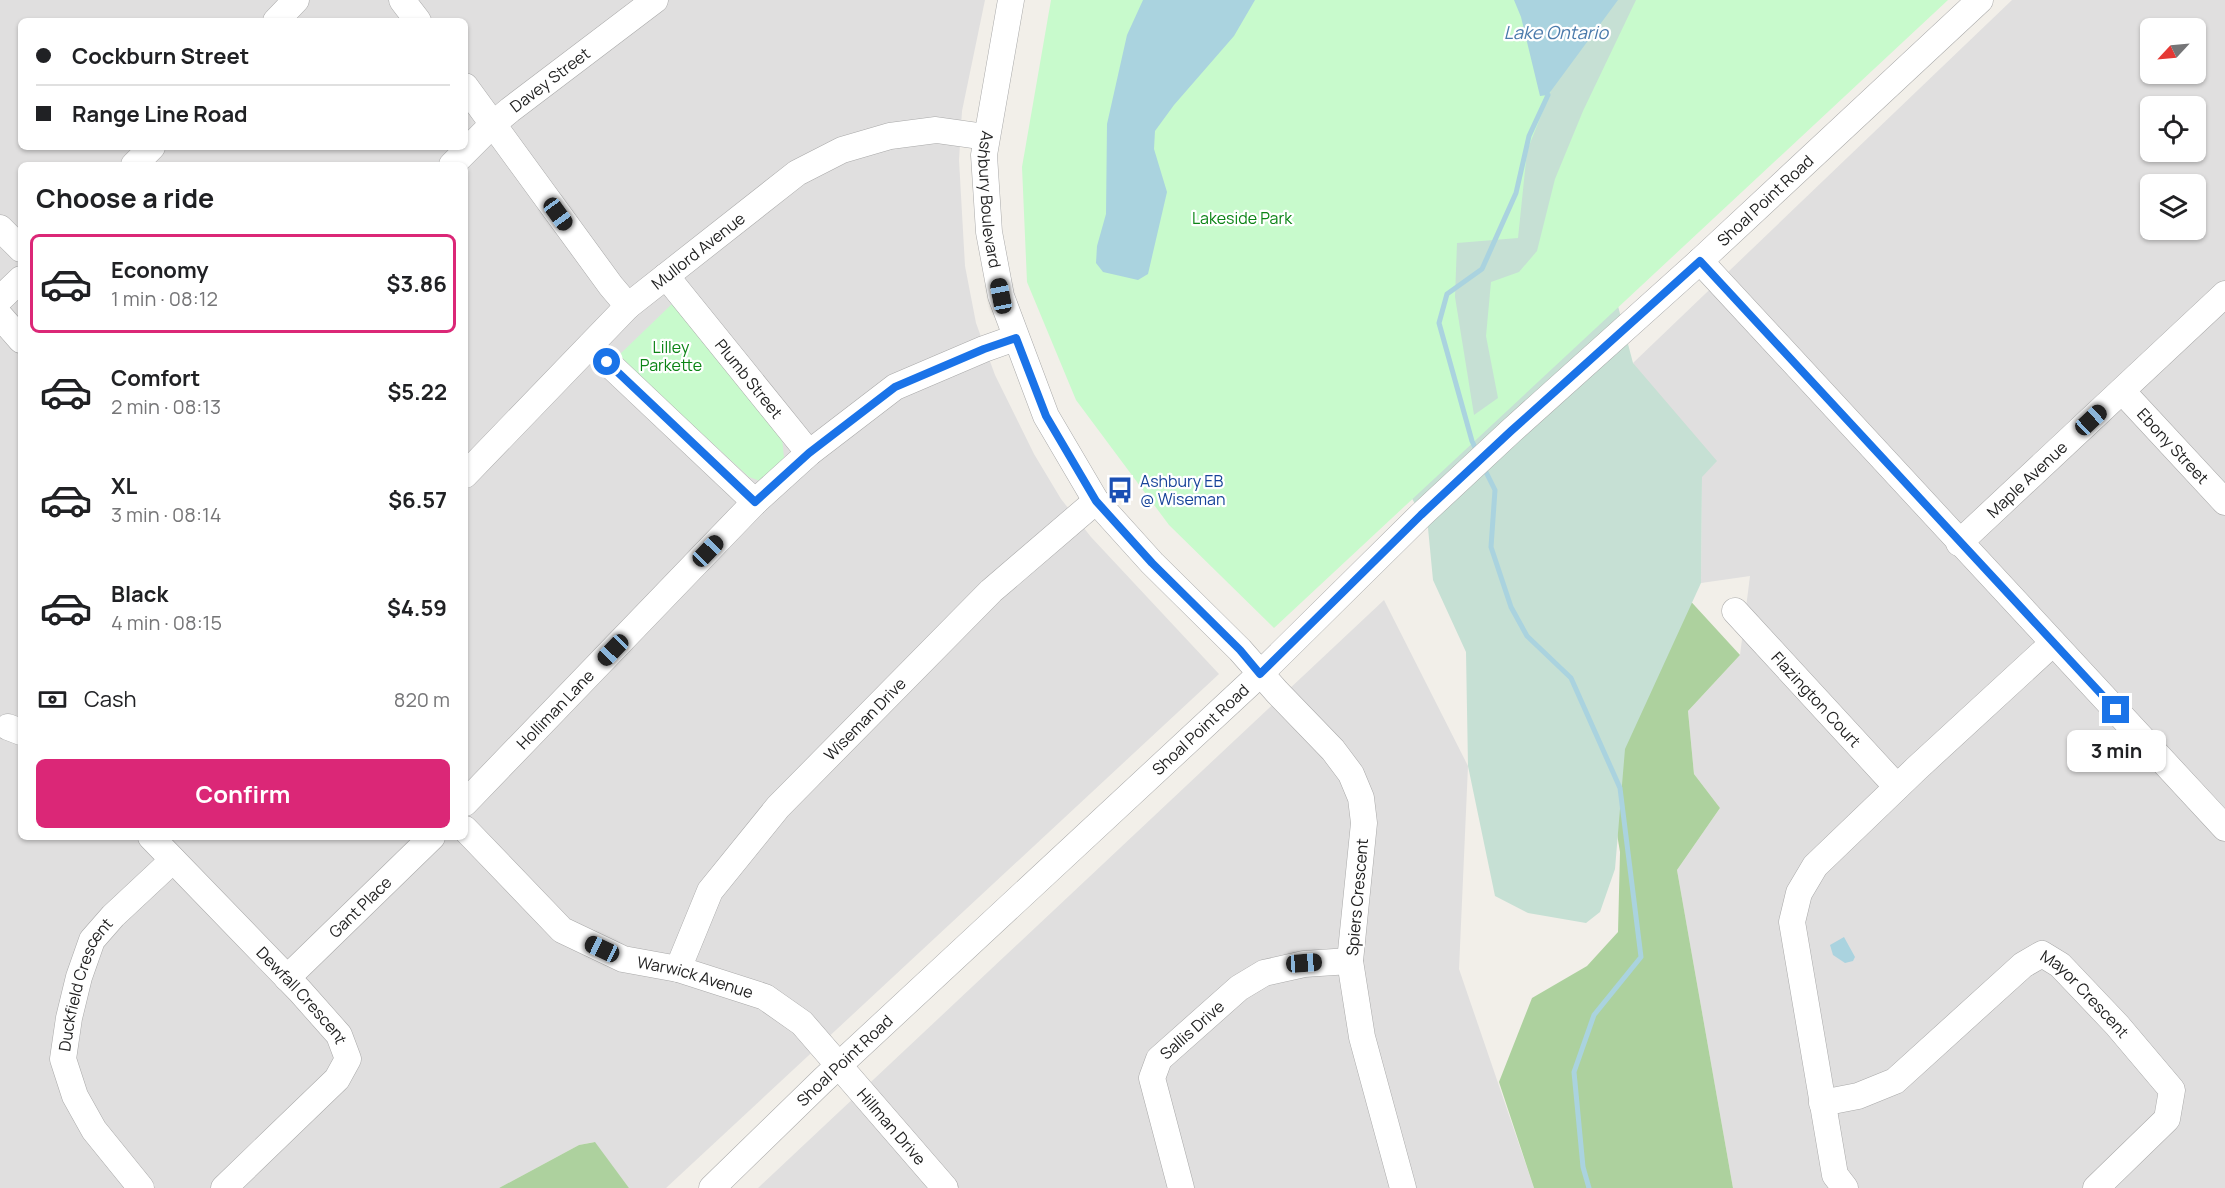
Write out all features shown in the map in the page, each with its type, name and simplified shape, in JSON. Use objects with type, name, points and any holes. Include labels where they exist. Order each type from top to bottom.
[{"type":"street","points":[[279,18],[296,0]]},
{"type":"street","points":[[402,0],[416,18]]},
{"type":"street","name":"Davey Street","points":[[468,149],[492,125],[655,0]]},
{"type":"street","name":"Ashbury Boulevard","points":[[1011,0],[984,155],[989,232],[1001,296],[1016,338],[1046,416],[1096,501],[1152,563],[1240,650],[1260,674]]},
{"type":"street","name":"Shoal Point Road","points":[[712,1188],[839,1065],[1260,674],[1421,515],[1700,261],[1980,0]]},
{"type":"street","points":[[468,90],[628,306]]},
{"type":"street","name":"Mullord Avenue","points":[[468,472],[628,306],[797,173],[842,150],[890,136],[936,130],[986,137]]},
{"type":"street","points":[[137,162],[149,150]]},
{"type":"street","name":"Davey Street","points":[[455,162],[467,150]]},
{"type":"street","points":[[0,228],[18,246]]},
{"type":"street","points":[[1700,261],[2225,828]]},
{"type":"street","name":"Plumb Street","points":[[666,276],[809,453]]},
{"type":"street","points":[[0,299],[18,282]]},
{"type":"street","name":"Maple Avenue","points":[[1959,543],[2225,294]]},
{"type":"street","points":[[0,316],[18,337]]},
{"type":"street","name":"Holliman Lane","points":[[468,800],[755,502],[809,453],[895,387],[984,349],[1016,338]]},
{"type":"street","points":[[590,346],[755,502]]},
{"type":"street","name":"Ebony Street","points":[[2122,391],[2225,502]]},
{"type":"street","name":"Wiseman Drive","points":[[678,969],[710,891],[778,807],[991,591],[1096,501]]},
{"type":"street","name":"Flazington Court","points":[[1735,611],[1897,787]]},
{"type":"street","points":[[1845,1188],[1835,1175],[1792,922],[1799,892],[1815,866],[2053,643]]},
{"type":"street","name":"Spiers Crescent","points":[[1260,674],[1333,750],[1351,774],[1361,798],[1364,823],[1350,962],[1362,1037],[1403,1188]]},
{"type":"street","name":"Warwick Avenue","points":[[468,832],[562,930],[623,959],[678,969],[765,997],[802,1023],[839,1065]]},
{"type":"street","name":"Dewfall Crescent","points":[[154,840],[288,978],[339,1035],[348,1059],[337,1078],[224,1188]]},
{"type":"street","name":"Gant Place","points":[[288,978],[429,840]]},
{"type":"street","name":"Duckfield Crescent","points":[[141,1188],[94,1130],[75,1096],[63,1059],[79,977],[92,940],[113,916],[173,860]]},
{"type":"street","name":"Mayor Crescent","points":[[1822,1103],[1858,1096],[1895,1081],[2023,965],[2042,954],[2060,965],[2117,1025],[2172,1090],[2167,1119],[2096,1188]]},
{"type":"street","name":"Sallis Drive","points":[[1181,1188],[1152,1078],[1159,1059],[1239,988],[1264,973],[1304,963],[1350,962]]},
{"type":"street","name":"Hillman Drive","points":[[839,1065],[945,1188]]},
{"type":"shaded area","points":[[0,0],[985,0],[962,111],[959,160],[965,266],[976,323],[995,375],[1034,454],[1061,499],[1091,537],[1219,674],[666,1188],[629,1188],[594,1142],[579,1145],[499,1188],[0,1188]]},
{"type":"shaded area","points":[[2012,0],[2225,0],[2225,1188],[1733,1188],[1677,870],[1720,808],[1694,774],[1688,711],[1740,655],[1750,576],[1701,583],[1702,477],[1633,363]]},
{"type":"shaded area","points":[[1384,600],[1468,766],[1459,969],[1534,1188],[758,1188]]},
{"type":"green space","name":"Lakeside Park","points":[[1051,0],[1587,0],[1527,151],[1518,238],[1457,243],[1455,297],[1474,415],[1498,398],[1486,336],[1491,282],[1519,272],[1537,251],[1555,179],[1583,111],[1636,0],[1948,0],[1274,628],[1169,525],[1076,400],[1027,282],[1022,167]]},
{"type":"green space","points":[[1615,0],[1711,0],[1603,249],[1633,363],[1717,461],[1702,477],[1701,583],[1625,749],[1615,869],[1600,912],[1586,923],[1528,913],[1495,896],[1468,766],[1466,652],[1433,580],[1428,528],[1389,456],[1294,176]]},
{"type":"green space","name":"Lilley Parkette","points":[[674,302],[782,437],[784,458],[760,481],[749,477],[618,356]]},
{"type":"green space","points":[[1640,546],[1740,655],[1688,711],[1694,774],[1720,808],[1677,870],[1733,1188],[1534,1188],[1499,1082],[1532,998],[1587,966],[1618,932],[1620,852],[1587,651]]},
{"type":"green space","points":[[595,1142],[629,1188],[499,1188],[579,1145]]},
{"type":"water","points":[[1143,0],[1255,0],[1234,36],[1174,105],[1155,131],[1154,149],[1167,192],[1148,274],[1138,280],[1103,272],[1096,263],[1097,246],[1106,214],[1107,124],[1127,35]]},
{"type":"water","name":"Lake Ontario","points":[[1514,0],[1618,0],[1548,95],[1540,96],[1521,17]]},
{"type":"water","points":[[1844,937],[1855,957],[1853,961],[1845,963],[1833,955],[1830,945]]},
{"type":"waterway","points":[[1477,452],[1439,323],[1447,294],[1482,269],[1516,193],[1529,136],[1548,95]]},
{"type":"waterway","points":[[1483,466],[1495,490],[1491,547],[1511,607],[1527,636],[1571,678],[1620,788],[1641,957],[1594,1015],[1574,1072],[1583,1167],[1589,1188]]},
{"type":"place","name":"Ashbury EB @ Wiseman","points":[[1120,490]]},
{"type":"route","points":[[607,362],[755,502],[809,453],[895,387],[984,349],[1016,338],[1046,416],[1096,501],[1152,563],[1240,650],[1260,674],[1421,515],[1700,261],[2116,710]]}]
